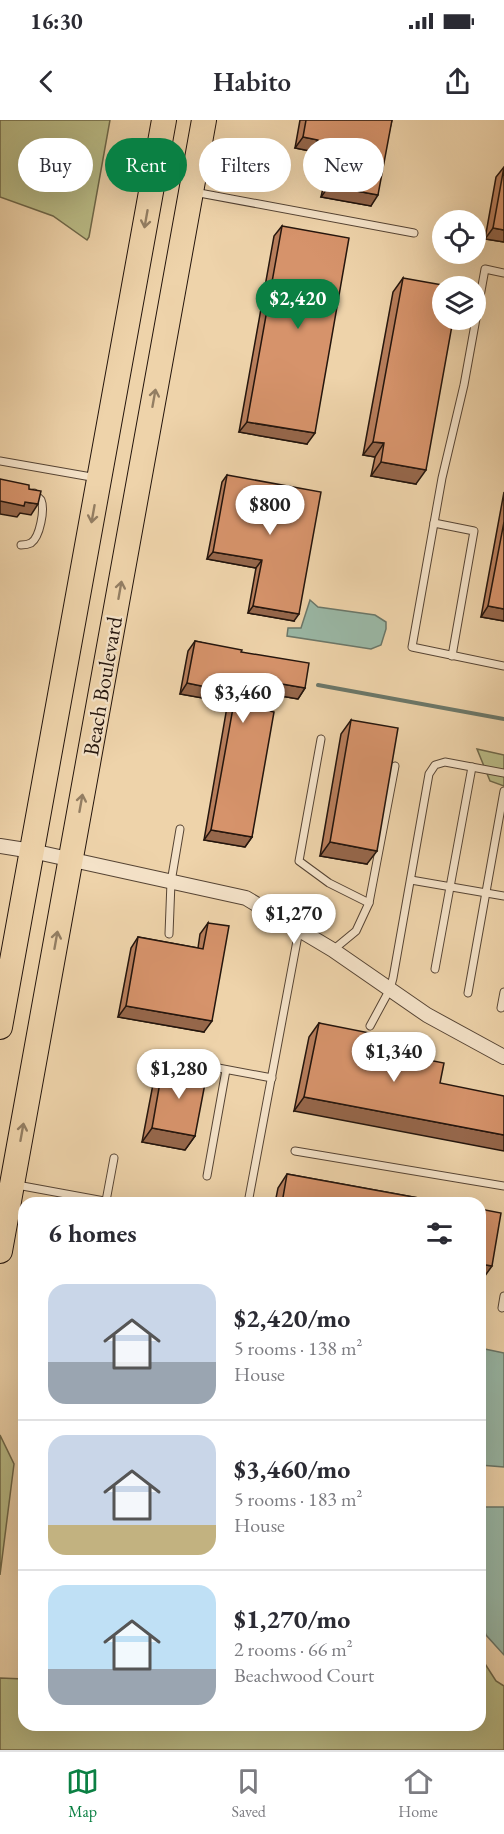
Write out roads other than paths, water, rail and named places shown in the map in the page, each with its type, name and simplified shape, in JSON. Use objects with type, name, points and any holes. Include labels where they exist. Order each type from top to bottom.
[{"type":"highway","points":[[0,1023],[6,963],[32,851],[164,120]]},
{"type":"highway","name":"Beach Boulevard","points":[[0,1251],[204,120]]},
{"type":"street","points":[[0,846],[246,898],[333,950],[427,1015],[504,1057]]},
{"type":"lane","points":[[192,191],[414,233]]},
{"type":"lane","points":[[504,273],[485,268],[464,385],[442,478],[412,647],[504,666]]},
{"type":"lane","points":[[0,461],[99,478]]},
{"type":"lane","points":[[21,545],[33,542],[42,517],[41,500],[28,491]]},
{"type":"lane","points":[[434,523],[474,531],[452,656]]},
{"type":"lane","points":[[321,740],[299,861],[329,884],[369,903]]},
{"type":"lane","points":[[370,1026],[390,989],[429,774],[435,765],[445,762],[504,773]]},
{"type":"lane","points":[[333,950],[356,931],[369,903],[395,766]]},
{"type":"lane","points":[[435,969],[472,767]]},
{"type":"lane","points":[[468,993],[504,790]]},
{"type":"lane","points":[[169,934],[171,882],[180,829]]},
{"type":"lane","points":[[411,880],[504,896]]},
{"type":"lane","points":[[249,1197],[299,930]]},
{"type":"lane","points":[[501,1008],[504,992]]},
{"type":"lane","points":[[197,1064],[272,1078]]},
{"type":"lane","points":[[207,1176],[226,1070]]},
{"type":"lane","points":[[295,1151],[504,1186]]},
{"type":"lane","points":[[111,1197],[114,1158]]},
{"type":"lane","points":[[12,1184],[72,1197]]},
{"type":"lane","points":[[502,1308],[504,1296]]},
{"type":"waterway","points":[[318,685],[504,719]]}]
